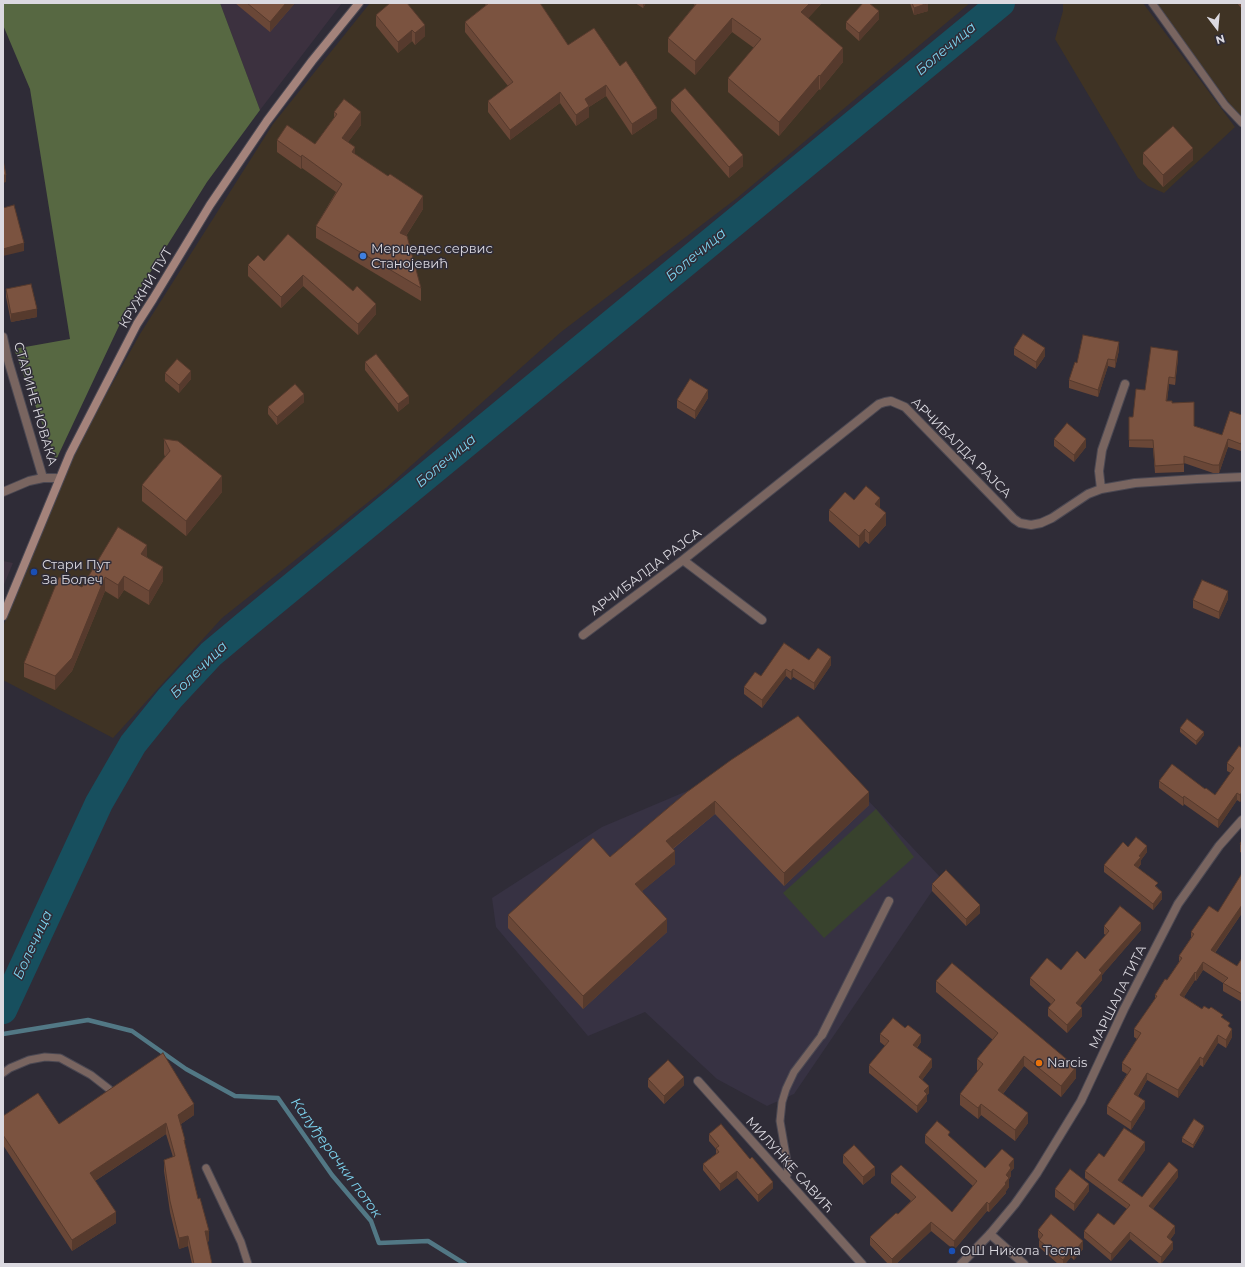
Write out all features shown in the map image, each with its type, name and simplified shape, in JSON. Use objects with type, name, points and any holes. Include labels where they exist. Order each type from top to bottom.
[{"type":"main road","name":"КРУЖНИ ПУТ","points":[[3,616],[59,479],[86,422],[138,324],[210,205],[286,94],[359,3]]},
{"type":"street","name":"СТАРИНЕ НОВАКА","points":[[3,337],[8,360],[43,478]]},
{"type":"street","points":[[1101,489],[1099,471],[1102,450],[1125,384]]},
{"type":"street","name":"АРЧИБАЛДА РАЈСА","points":[[583,635],[683,560],[879,404],[885,402],[891,401],[905,407],[1014,519],[1020,523],[1031,525],[1041,523],[1052,518],[1088,494],[1101,489],[1135,483],[1242,477]]},
{"type":"street","points":[[3,492],[29,481],[43,478],[59,479]]},
{"type":"street","points":[[683,560],[762,620]]},
{"type":"street","name":"МАРШАЛА ТИТА","points":[[961,1264],[990,1234],[1015,1204],[1037,1173],[1081,1101],[1124,1009],[1178,904],[1219,846],[1242,820]]},
{"type":"street","points":[[822,1035],[889,901]]},
{"type":"street","name":"МИЛУНКЕ САВИЋ","points":[[698,1081],[862,1264]]},
{"type":"street","points":[[990,1234],[1024,1264]]},
{"type":"lane","points":[[1152,3],[1225,105],[1242,123]]},
{"type":"lane","points":[[785,1179],[788,1167],[780,1121],[782,1102],[794,1072],[822,1035]]},
{"type":"lane","points":[[3,1073],[10,1068],[29,1060],[45,1057],[60,1058],[91,1075],[109,1089]]},
{"type":"lane","points":[[206,1168],[241,1242],[248,1264]]},
{"type":"shaded area","points":[[220,3],[342,3],[260,110]]},
{"type":"shaded area","points":[[370,3],[970,3],[737,198],[561,332],[386,488],[222,618],[113,738],[3,680],[3,627],[59,479],[140,334],[273,124]]},
{"type":"shaded area","points":[[1063,3],[1143,3],[1235,127],[1164,193],[1148,186],[1138,178],[1055,39],[1063,11]]},
{"type":"shaded area","points":[[1155,3],[1242,3],[1242,117],[1235,111]]},
{"type":"shaded area","points":[[3,561],[13,563],[3,587]]},
{"type":"shaded area","points":[[802,730],[941,878],[794,1094],[767,1106],[717,1079],[645,1012],[588,1036],[496,927],[492,898],[602,827],[706,783]]},
{"type":"green space","points":[[3,3],[220,3],[260,110],[207,182],[126,311],[56,460],[14,349],[70,339],[30,89],[3,25]]},
{"type":"green space","points":[[876,809],[914,857],[824,938],[783,893]]},
{"type":"building","points":[[247,3],[286,3],[270,22]]},
{"type":"building","points":[[390,3],[407,3],[425,25],[415,33],[412,30],[398,42],[376,15]]},
{"type":"building","points":[[489,3],[540,3],[568,45],[594,28],[620,66],[626,61],[657,108],[632,124],[606,85],[585,99],[589,106],[576,115],[560,92],[510,130],[488,101],[513,82],[465,22]]},
{"type":"building","points":[[697,3],[810,3],[801,12],[843,48],[779,122],[728,78],[761,39],[732,18],[695,61],[668,38]]},
{"type":"building","points":[[863,3],[869,3],[879,11],[859,33],[846,22]]},
{"type":"building","points":[[912,3],[928,3],[914,8]]},
{"type":"building","points":[[685,88],[743,155],[729,167],[671,100]]},
{"type":"building","points":[[344,99],[361,112],[342,138],[355,147],[352,152],[388,176],[390,174],[423,196],[400,233],[407,236],[421,288],[316,226],[342,184],[302,155],[301,157],[277,140],[287,125],[315,144],[337,114],[334,112]]},
{"type":"building","points":[[1173,126],[1193,148],[1163,175],[1143,153]]},
{"type":"building","points":[[3,160],[6,175],[3,175]]},
{"type":"building","points":[[14,205],[24,243],[3,249],[3,208]]},
{"type":"building","points":[[288,234],[353,291],[357,286],[376,304],[358,324],[303,275],[281,297],[248,265],[258,255],[264,261]]},
{"type":"building","points":[[31,284],[37,309],[11,314],[6,289]]},
{"type":"building","points":[[1023,334],[1045,348],[1036,362],[1014,348]]},
{"type":"building","points":[[1083,335],[1119,342],[1115,360],[1108,359],[1098,390],[1069,380],[1075,362],[1077,363]]},
{"type":"building","points":[[1151,347],[1178,351],[1175,378],[1169,377],[1166,401],[1172,401],[1172,403],[1194,402],[1194,426],[1222,435],[1230,411],[1242,415],[1241,444],[1228,439],[1219,465],[1213,465],[1184,456],[1184,464],[1155,466],[1153,440],[1129,440],[1129,417],[1133,417],[1136,389],[1145,390]]},
{"type":"building","points":[[376,354],[409,396],[398,404],[365,362]]},
{"type":"building","points":[[177,359],[191,371],[179,385],[165,373]]},
{"type":"building","points":[[690,379],[708,390],[695,411],[677,400]]},
{"type":"building","points":[[295,384],[304,394],[277,417],[268,407]]},
{"type":"building","points":[[1067,423],[1086,439],[1074,455],[1054,439]]},
{"type":"building","points":[[164,439],[178,441],[222,476],[186,521],[142,485],[170,451]]},
{"type":"building","points":[[866,486],[880,498],[875,504],[886,513],[869,533],[865,529],[859,536],[829,510],[845,492],[854,500]]},
{"type":"building","points":[[118,527],[147,545],[141,554],[163,567],[149,591],[124,576],[118,585],[105,577],[72,658],[55,676],[24,663],[59,577],[82,587]]},
{"type":"building","points":[[1202,580],[1228,591],[1219,612],[1193,600]]},
{"type":"building","points":[[784,643],[809,660],[818,648],[831,657],[814,683],[793,669],[791,672],[786,669],[762,700],[744,687],[755,672],[761,676]]},
{"type":"building","points":[[798,716],[869,792],[784,873],[715,801],[666,841],[675,851],[635,884],[667,919],[583,996],[508,915],[593,838],[610,857],[687,792],[731,760]]},
{"type":"building","points":[[1187,719],[1204,732],[1196,741],[1180,728]]},
{"type":"building","points":[[1239,746],[1242,748],[1242,792],[1240,795],[1237,793],[1218,820],[1184,796],[1183,798],[1159,781],[1172,764],[1215,795],[1234,768],[1227,763]]},
{"type":"building","points":[[1136,837],[1147,846],[1139,856],[1141,857],[1134,865],[1158,883],[1155,886],[1162,892],[1153,904],[1104,865],[1123,842],[1128,847]]},
{"type":"building","points":[[946,870],[980,905],[966,919],[932,884]]},
{"type":"building","points":[[1241,875],[1242,905],[1211,950],[1237,966],[1242,958],[1242,994],[1223,983],[1228,978],[1203,962],[1180,995],[1202,1009],[1204,1006],[1209,1009],[1211,1007],[1223,1015],[1221,1017],[1230,1023],[1228,1026],[1232,1029],[1226,1040],[1218,1035],[1203,1059],[1200,1057],[1178,1090],[1147,1073],[1134,1094],[1145,1101],[1131,1122],[1107,1106],[1131,1069],[1122,1063],[1141,1033],[1134,1029],[1157,996],[1155,995],[1165,979],[1167,980],[1182,958],[1179,956],[1194,934],[1191,932],[1209,906],[1218,912]]},
{"type":"building","points":[[1120,906],[1141,923],[1099,970],[1102,973],[1076,1003],[1082,1008],[1067,1025],[1048,1008],[1055,1000],[1030,978],[1047,958],[1061,970],[1077,951],[1085,959],[1109,931],[1104,926]]},
{"type":"building","points":[[952,963],[1076,1067],[1061,1086],[1024,1056],[998,1090],[1028,1113],[1015,1130],[981,1104],[978,1108],[960,1094],[983,1064],[977,1059],[998,1033],[936,981]]},
{"type":"building","points":[[893,1018],[905,1028],[908,1025],[921,1035],[913,1045],[932,1059],[919,1077],[929,1086],[924,1091],[927,1094],[917,1106],[869,1065],[889,1041],[880,1034]]},
{"type":"building","points":[[163,1053],[194,1104],[178,1115],[198,1199],[200,1198],[209,1231],[205,1231],[212,1264],[194,1264],[188,1236],[179,1238],[170,1201],[164,1160],[175,1156],[166,1123],[90,1173],[116,1212],[72,1240],[3,1135],[3,1116],[38,1093],[59,1124]]},
{"type":"building","points":[[668,1060],[684,1077],[664,1096],[648,1079]]},
{"type":"building","points":[[1194,1119],[1204,1126],[1193,1145],[1182,1138]]},
{"type":"building","points":[[937,1121],[950,1132],[948,1135],[985,1168],[1002,1149],[1014,1159],[1009,1165],[1011,1168],[1006,1175],[1009,1178],[1005,1183],[1006,1184],[989,1204],[987,1202],[954,1241],[931,1222],[892,1259],[870,1237],[916,1197],[891,1174],[901,1165],[952,1212],[977,1181],[925,1135]]},
{"type":"building","points":[[721,1124],[750,1159],[752,1157],[773,1182],[758,1195],[737,1171],[720,1184],[703,1164],[719,1152],[716,1148],[719,1146],[709,1134]]},
{"type":"building","points":[[1124,1128],[1145,1142],[1118,1180],[1142,1197],[1169,1162],[1178,1170],[1149,1206],[1175,1226],[1167,1237],[1173,1242],[1161,1257],[1130,1232],[1111,1254],[1084,1231],[1098,1213],[1114,1225],[1130,1205],[1085,1171],[1099,1153],[1104,1157]]},
{"type":"building","points":[[854,1145],[875,1167],[863,1177],[843,1155]]},
{"type":"building","points":[[1070,1169],[1089,1184],[1074,1204],[1055,1189]]},
{"type":"building","points":[[1051,1214],[1083,1241],[1074,1252],[1071,1249],[1063,1260],[1039,1240],[1043,1235],[1038,1230]]},
{"type":"waterway","name":"Болечица","points":[[3,1010],[99,803],[133,744],[170,698],[211,654],[1001,3]]},
{"type":"waterway","name":"Калуђерачки поток","points":[[3,1034],[88,1020],[132,1031],[186,1069],[235,1096],[278,1098],[332,1175],[371,1221],[379,1243],[428,1241],[465,1264]]},
{"type":"place","name":"Мерцедес сервис Станојевић","points":[[363,256]]},
{"type":"place","name":"Стари Пут За Болеч","points":[[34,572]]},
{"type":"place","name":"Narcis","points":[[1039,1063]]},
{"type":"place","name":"ОШ Никола Тесла","points":[[952,1251]]}]
